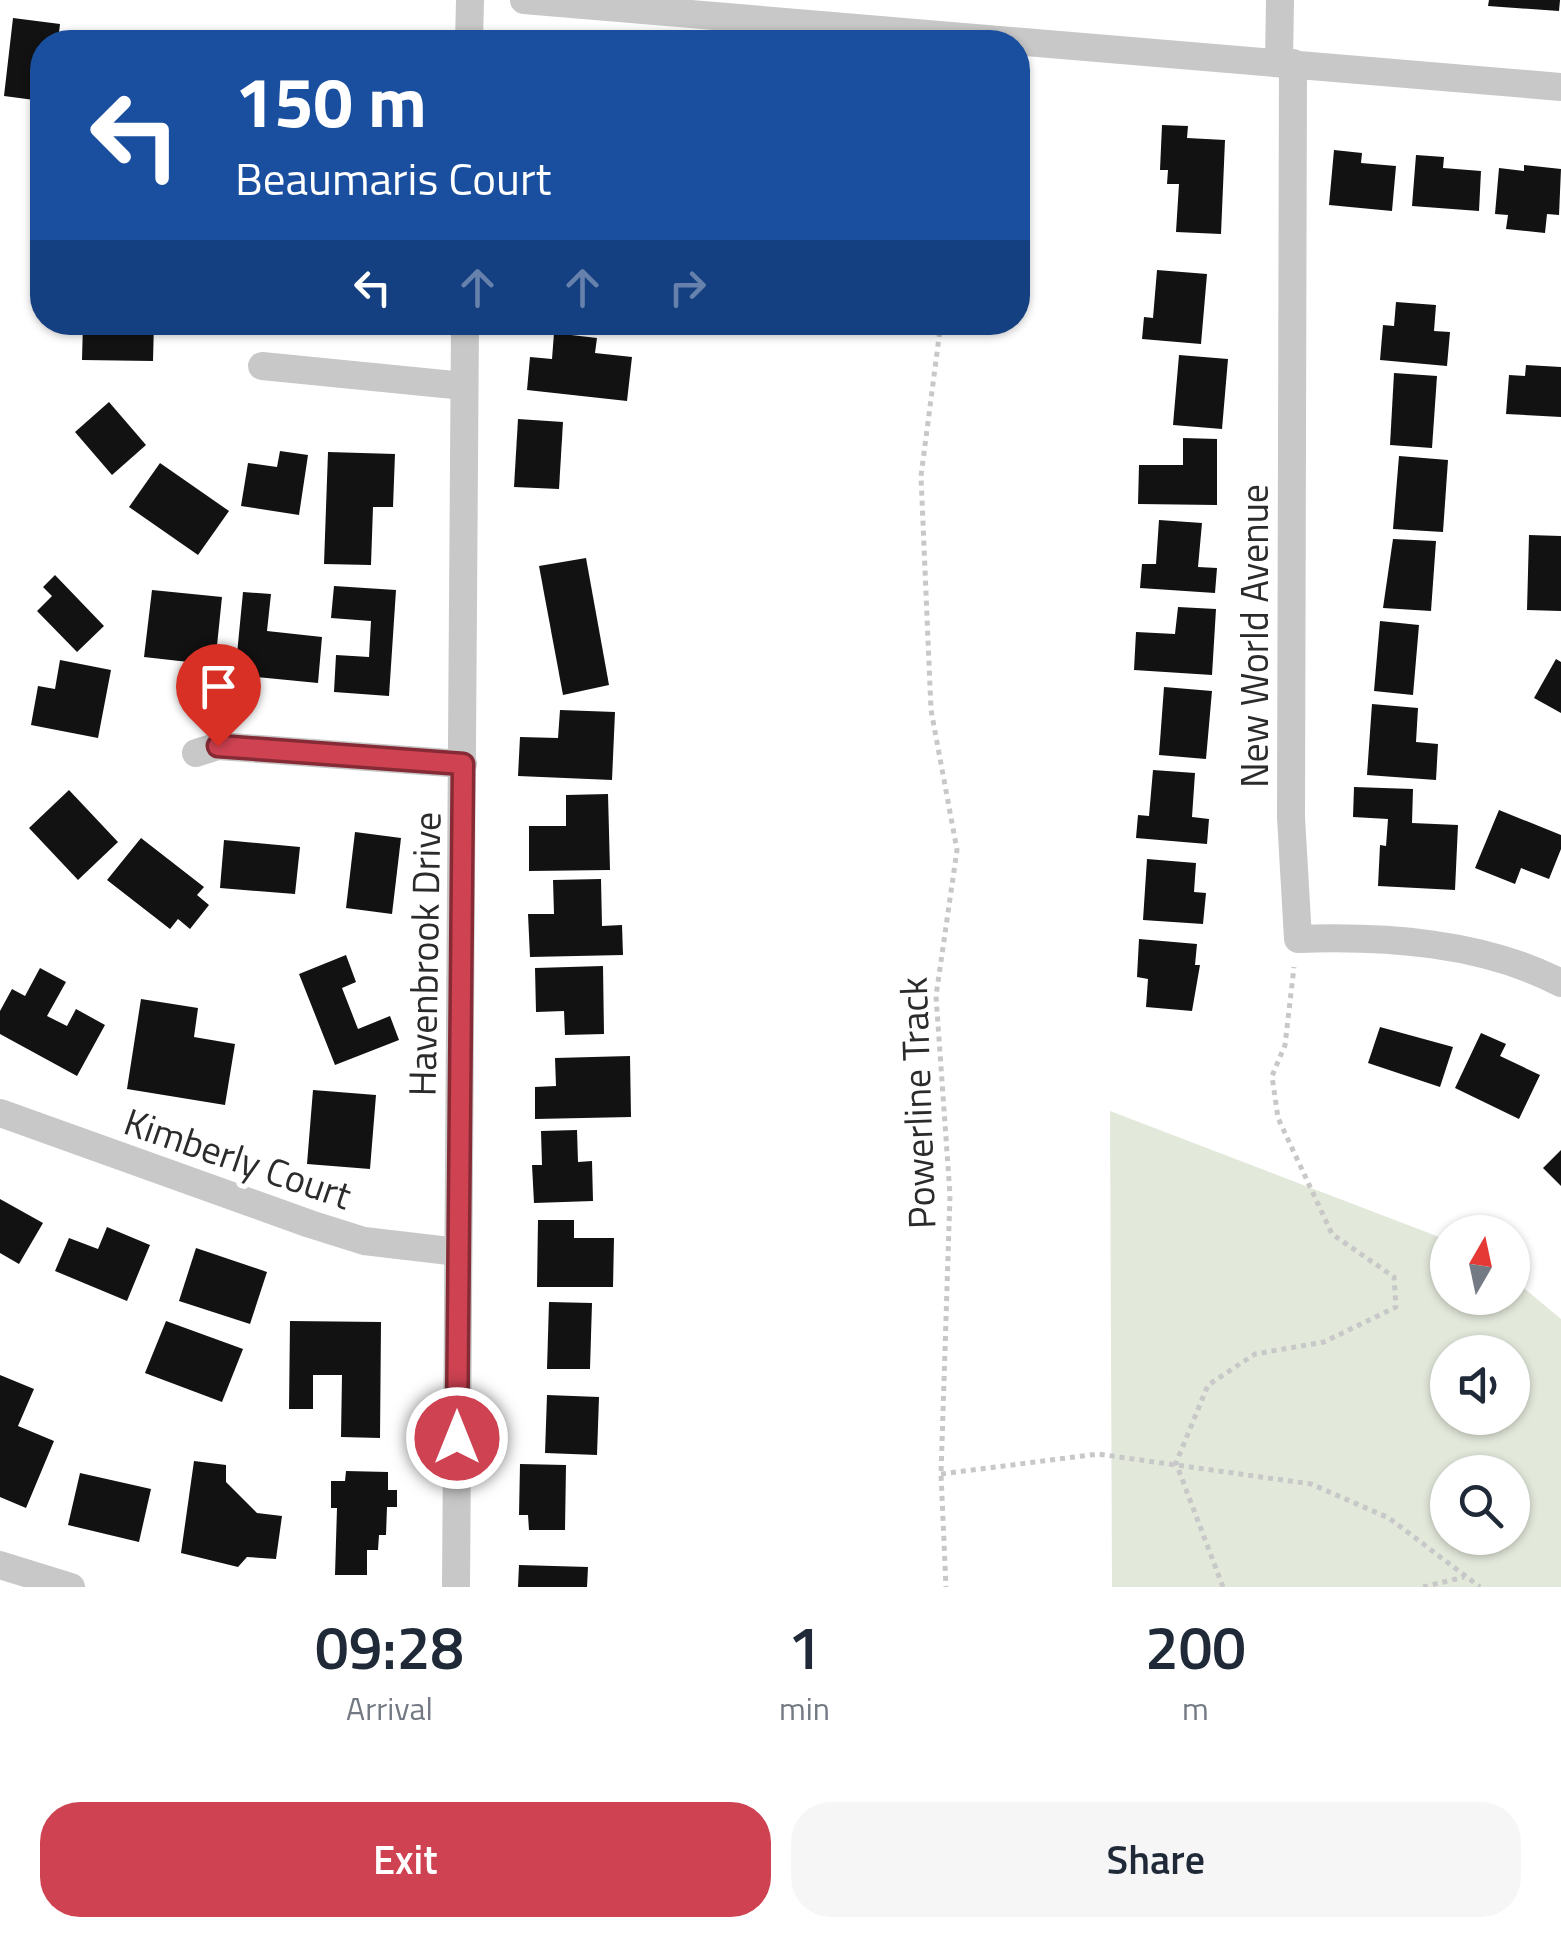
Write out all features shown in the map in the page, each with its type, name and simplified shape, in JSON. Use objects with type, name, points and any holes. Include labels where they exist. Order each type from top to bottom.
[{"type":"street","points":[[469,30],[470,0]]},
{"type":"street","points":[[524,0],[887,30]]},
{"type":"street","name":"New World Avenue","points":[[1280,0],[1286,63],[1291,817],[1298,940]]},
{"type":"street","points":[[1030,42],[1561,87]]},
{"type":"street","name":"Havenbrook Drive","points":[[456,1587],[465,335]]},
{"type":"street","points":[[262,366],[464,386]]},
{"type":"street","points":[[196,752],[218,746],[463,764]]},
{"type":"street","points":[[1298,940],[1370,937],[1437,946],[1536,970],[1561,983]]},
{"type":"street","name":"Kimberly Court","points":[[0,1112],[310,1224],[364,1240],[458,1252]]},
{"type":"street","points":[[0,1565],[71,1587]]},
{"type":"path","name":"Powerline Track","points":[[939,335],[921,476],[931,710],[957,850],[936,996],[950,1195],[941,1474],[946,1587]]},
{"type":"path","points":[[1223,1587],[1176,1462],[1208,1385],[1255,1354],[1324,1342],[1396,1308],[1394,1278],[1332,1234],[1278,1118],[1272,1076],[1284,1044],[1298,940]]},
{"type":"path","points":[[941,1474],[1098,1454],[1311,1484],[1389,1518],[1480,1587]]},
{"type":"path","points":[[1423,1587],[1466,1577]]},
{"type":"shaded area","points":[[1110,1111],[1430,1233],[1430,1315],[1530,1315],[1530,1293],[1561,1319],[1561,1587],[1112,1587]]},
{"type":"building","points":[[1489,0],[1560,0],[1559,11],[1488,6]]},
{"type":"building","points":[[13,18],[60,24],[59,30],[30,30],[30,99],[4,96]]},
{"type":"building","points":[[1162,125],[1188,126],[1187,138],[1225,140],[1221,234],[1176,232],[1179,184],[1167,184],[1168,170],[1160,170]]},
{"type":"building","points":[[1334,150],[1362,153],[1361,163],[1396,166],[1392,211],[1329,205]]},
{"type":"building","points":[[1416,155],[1444,157],[1443,168],[1481,171],[1479,211],[1412,206]]},
{"type":"building","points":[[1524,165],[1561,169],[1559,215],[1547,214],[1545,233],[1506,229],[1508,215],[1495,214],[1499,168],[1524,171]]},
{"type":"building","points":[[1157,270],[1207,274],[1201,344],[1142,339],[1144,317],[1153,318]]},
{"type":"building","points":[[1396,302],[1436,305],[1434,331],[1450,332],[1447,366],[1380,360],[1383,325],[1394,326]]},
{"type":"building","points":[[83,335],[154,335],[153,361],[82,360]]},
{"type":"building","points":[[554,335],[597,338],[595,353],[632,357],[627,401],[527,390],[530,357],[552,359]]},
{"type":"building","points":[[1179,355],[1228,359],[1222,429],[1173,425]]},
{"type":"building","points":[[1526,365],[1561,367],[1561,417],[1506,414],[1509,375],[1525,376]]},
{"type":"building","points":[[1394,373],[1437,376],[1432,448],[1390,445]]},
{"type":"building","points":[[109,402],[146,445],[112,475],[75,432]]},
{"type":"building","points":[[518,419],[563,422],[559,489],[514,487]]},
{"type":"building","points":[[1183,438],[1217,439],[1217,505],[1138,504],[1139,465],[1183,465]]},
{"type":"building","points":[[280,451],[308,455],[299,515],[241,506],[248,463],[277,467]]},
{"type":"building","points":[[328,452],[395,454],[393,507],[373,507],[371,565],[324,564]]},
{"type":"building","points":[[1399,456],[1448,460],[1443,532],[1393,529]]},
{"type":"building","points":[[160,463],[229,511],[198,555],[129,507]]},
{"type":"building","points":[[1159,520],[1202,523],[1198,567],[1217,568],[1215,593],[1140,588],[1142,564],[1156,564]]},
{"type":"building","points":[[1529,535],[1561,536],[1561,611],[1527,610]]},
{"type":"building","points":[[1393,539],[1436,541],[1431,611],[1383,608]]},
{"type":"building","points":[[586,558],[609,685],[563,695],[539,566]]},
{"type":"building","points":[[55,575],[104,626],[77,652],[37,611],[52,596],[43,587]]},
{"type":"building","points":[[334,586],[396,590],[389,696],[334,692],[336,655],[369,657],[371,621],[331,618]]},
{"type":"building","points":[[152,590],[222,597],[215,665],[144,657]]},
{"type":"building","points":[[243,592],[271,594],[267,631],[322,637],[318,683],[235,675]]},
{"type":"building","points":[[1178,607],[1216,609],[1212,675],[1134,670],[1136,632],[1175,634]]},
{"type":"building","points":[[1380,621],[1419,625],[1413,695],[1374,691]]},
{"type":"building","points":[[1556,659],[1561,662],[1561,713],[1534,698]]},
{"type":"building","points":[[60,660],[111,670],[98,738],[31,725],[38,686],[55,689]]},
{"type":"building","points":[[1164,687],[1212,691],[1206,759],[1159,755]]},
{"type":"building","points":[[1372,704],[1418,708],[1416,742],[1438,744],[1436,780],[1367,775]]},
{"type":"building","points":[[560,710],[615,712],[612,780],[518,776],[520,737],[558,738]]},
{"type":"building","points":[[1153,770],[1195,773],[1192,817],[1209,819],[1207,844],[1136,838],[1138,815],[1149,816]]},
{"type":"building","points":[[1354,787],[1413,789],[1412,823],[1458,825],[1455,890],[1378,886],[1380,845],[1386,846],[1388,819],[1353,817]]},
{"type":"building","points":[[69,790],[118,842],[78,880],[29,828]]},
{"type":"building","points":[[608,794],[610,870],[529,871],[529,826],[566,826],[566,795]]},
{"type":"building","points":[[1499,810],[1561,835],[1561,849],[1549,879],[1521,868],[1515,884],[1475,868]]},
{"type":"building","points":[[355,832],[401,838],[392,914],[346,908]]},
{"type":"building","points":[[141,838],[204,887],[197,895],[209,905],[190,929],[178,919],[170,929],[107,880]]},
{"type":"building","points":[[224,840],[300,847],[295,894],[220,888]]},
{"type":"building","points":[[1147,859],[1196,863],[1194,892],[1206,893],[1203,924],[1143,920]]},
{"type":"building","points":[[601,879],[602,926],[622,925],[623,955],[530,957],[528,914],[554,914],[553,880]]},
{"type":"building","points":[[1139,939],[1197,944],[1195,965],[1200,965],[1192,1011],[1146,1007],[1148,979],[1137,977]]},
{"type":"building","points":[[346,955],[356,982],[342,988],[358,1029],[390,1016],[399,1040],[335,1065],[299,974]]},
{"type":"building","points":[[603,966],[604,1034],[565,1035],[564,1011],[536,1012],[535,968]]},
{"type":"building","points":[[40,968],[66,982],[47,1016],[67,1026],[76,1009],[105,1025],[77,1076],[0,1034],[0,1011],[12,989],[25,996]]},
{"type":"building","points":[[141,999],[198,1008],[194,1037],[235,1044],[225,1105],[127,1089]]},
{"type":"building","points":[[1380,1027],[1453,1047],[1440,1087],[1368,1063]]},
{"type":"building","points":[[1481,1033],[1506,1044],[1500,1056],[1540,1075],[1519,1119],[1455,1088]]},
{"type":"building","points":[[630,1056],[631,1117],[535,1119],[535,1087],[556,1086],[555,1058]]},
{"type":"building","points":[[313,1090],[376,1095],[370,1169],[307,1164]]},
{"type":"building","points":[[577,1130],[578,1162],[592,1161],[593,1201],[534,1203],[532,1165],[542,1165],[541,1131]]},
{"type":"building","points":[[1561,1150],[1561,1186],[1543,1168]]},
{"type":"building","points":[[0,1199],[43,1223],[19,1264],[0,1253]]},
{"type":"building","points":[[538,1220],[574,1220],[574,1238],[614,1238],[613,1287],[537,1287]]},
{"type":"building","points":[[107,1227],[150,1245],[127,1301],[55,1271],[69,1238],[98,1249]]},
{"type":"building","points":[[196,1248],[267,1272],[250,1324],[179,1301]]},
{"type":"building","points":[[549,1302],[592,1303],[590,1369],[547,1369]]},
{"type":"building","points":[[166,1321],[243,1349],[222,1402],[145,1373]]},
{"type":"building","points":[[290,1321],[381,1322],[380,1438],[341,1437],[342,1375],[313,1375],[313,1409],[289,1409]]},
{"type":"building","points":[[0,1375],[34,1389],[18,1426],[54,1441],[26,1508],[0,1497]]},
{"type":"building","points":[[547,1395],[599,1397],[597,1455],[545,1453]]},
{"type":"building","points":[[194,1461],[226,1465],[226,1482],[257,1513],[282,1516],[276,1559],[247,1557],[238,1567],[181,1553]]},
{"type":"building","points":[[520,1464],[566,1465],[565,1530],[529,1530],[528,1515],[519,1515]]},
{"type":"building","points":[[346,1471],[388,1472],[388,1490],[397,1490],[397,1507],[387,1507],[386,1535],[379,1535],[378,1550],[367,1550],[367,1575],[335,1575],[337,1508],[331,1508],[331,1481],[345,1481]]},
{"type":"building","points":[[80,1473],[151,1489],[139,1542],[68,1525]]},
{"type":"building","points":[[519,1565],[588,1567],[587,1587],[518,1587]]},
{"type":"route","points":[[218,746],[463,764],[457,1438]]}]
